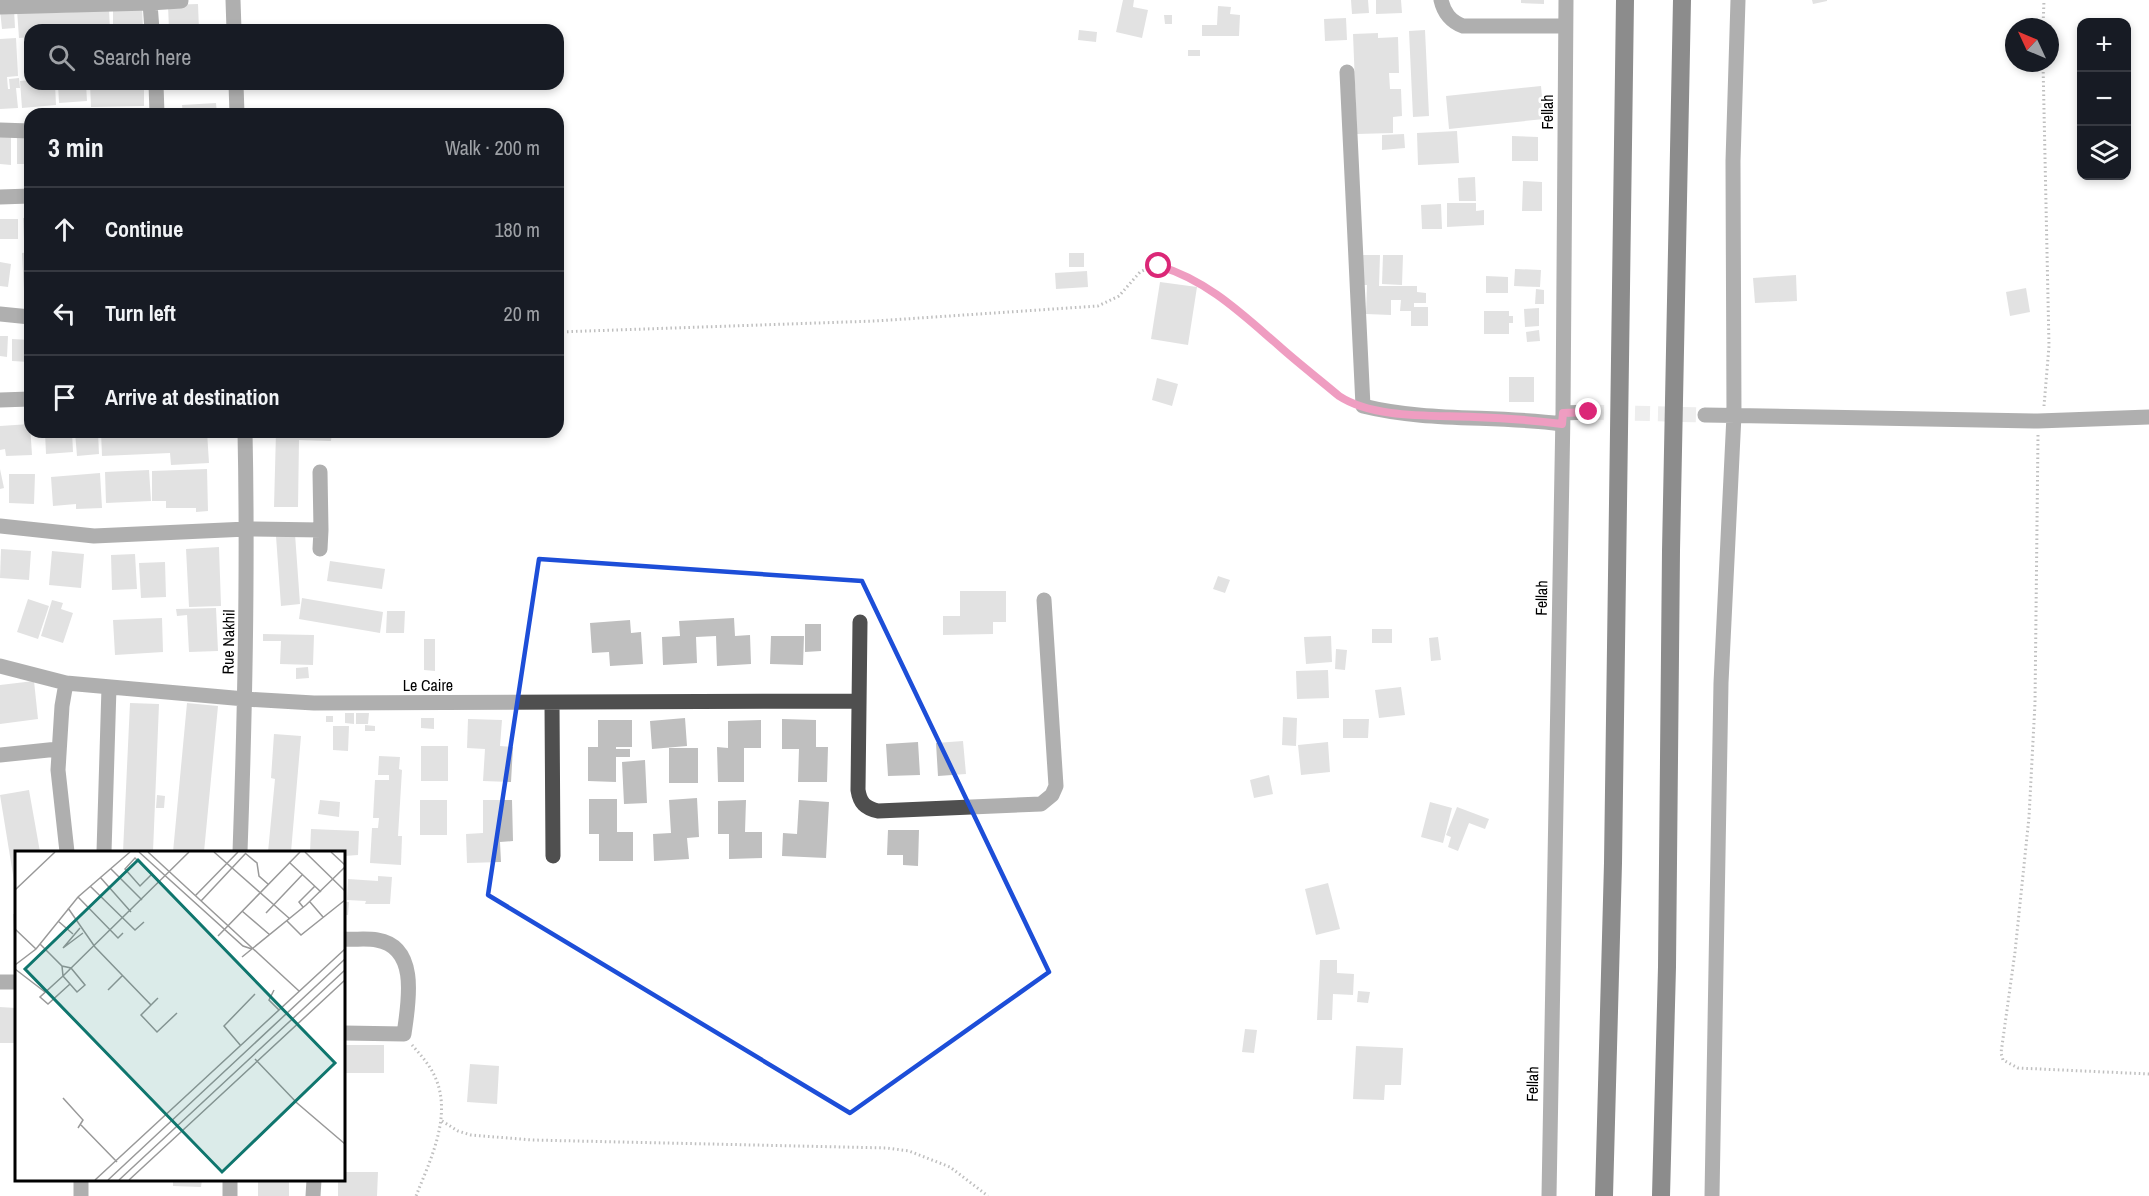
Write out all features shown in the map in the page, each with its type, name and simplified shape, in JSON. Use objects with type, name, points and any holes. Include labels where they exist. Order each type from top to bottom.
[{"type":"highway","points":[[1604,1196],[1613,863],[1625,0]]},
{"type":"highway","points":[[1661,1196],[1667,967],[1671,551],[1682,0]]},
{"type":"street","points":[[233,0],[234,24]]},
{"type":"street","points":[[1441,0],[1443,10],[1449,18],[1463,26],[1565,26]]},
{"type":"street","name":"Fellah","points":[[1548,1196],[1562,419],[1566,0]]},
{"type":"street","points":[[1712,1196],[1721,683],[1734,415],[1733,161],[1738,0]]},
{"type":"street","points":[[0,7],[181,1]]},
{"type":"street","points":[[150,3],[152,24]]},
{"type":"street","points":[[1347,72],[1363,406],[1409,414],[1508,418],[1562,419],[1589,412]]},
{"type":"street","points":[[156,90],[158,108]]},
{"type":"street","points":[[236,90],[237,108]]},
{"type":"street","points":[[0,130],[24,131]]},
{"type":"street","points":[[0,197],[24,196]]},
{"type":"street","points":[[0,314],[24,316]]},
{"type":"street","points":[[0,400],[24,399]]},
{"type":"street","points":[[1706,415],[2038,421],[2149,417]]},
{"type":"street","name":"Rue Nakhil","points":[[240,851],[245,699],[247,529],[245,438]]},
{"type":"street","points":[[320,472],[320,549]]},
{"type":"street","points":[[0,526],[94,536],[247,529],[321,530]]},
{"type":"street","points":[[860,622],[858,790],[862,804],[878,811],[1041,804],[1052,795],[1056,786],[1044,600]]},
{"type":"street","name":"Le Caire","points":[[0,666],[66,683],[314,703],[858,700]]},
{"type":"street","points":[[66,683],[58,749],[66,851]]},
{"type":"street","points":[[104,851],[109,687]]},
{"type":"street","points":[[552,703],[553,856]]},
{"type":"street","points":[[0,755],[58,749]]},
{"type":"street","points":[[345,939],[379,940],[401,953],[406,965],[409,991],[404,1034],[345,1033]]},
{"type":"street","points":[[313,1196],[314,1181]]},
{"type":"path","points":[[2043,18],[2044,0]]},
{"type":"path","points":[[2043,72],[2049,346],[2044,408],[2038,421],[2035,704],[2029,817],[2015,952],[2001,1053],[2003,1060],[2018,1068],[2149,1074]]},
{"type":"path","points":[[564,332],[875,321],[1098,306],[1119,296],[1140,272],[1159,266],[1175,271],[1213,291],[1339,396],[1355,405],[1363,406]]},
{"type":"path","points":[[404,1034],[433,1071],[442,1102],[442,1121],[428,1167],[416,1196]]},
{"type":"path","points":[[442,1121],[458,1131],[471,1135],[532,1140],[887,1148],[909,1151],[950,1167],[988,1196]]},
{"type":"highlighted area","points":[[539,559],[862,581],[1049,972],[850,1113],[488,895]]},
{"type":"building","points":[[1123,0],[1134,0],[1133,7],[1148,10],[1142,38],[1116,32]]},
{"type":"building","points":[[1351,0],[1368,0],[1369,13],[1352,14]]},
{"type":"building","points":[[1376,0],[1401,0],[1402,13],[1376,14]]},
{"type":"building","points":[[1521,0],[1544,0],[1544,4],[1521,3]]},
{"type":"building","points":[[1812,0],[1827,0],[1827,1],[1813,4]]},
{"type":"building","points":[[198,4],[199,24],[169,24],[168,5]]},
{"type":"building","points":[[142,6],[143,24],[113,24],[113,7]]},
{"type":"building","points":[[1218,6],[1231,7],[1230,14],[1240,15],[1239,36],[1202,36],[1202,25],[1217,25]]},
{"type":"building","points":[[56,7],[56,13],[109,10],[110,24],[24,24],[24,38],[19,38],[17,10]]},
{"type":"building","points":[[14,9],[15,28],[2,29],[0,10]]},
{"type":"building","points":[[1164,15],[1172,15],[1172,24],[1165,24]]},
{"type":"building","points":[[1346,18],[1347,40],[1325,41],[1324,19]]},
{"type":"building","points":[[1079,30],[1097,32],[1096,42],[1078,40]]},
{"type":"building","points":[[1425,30],[1429,116],[1413,117],[1409,31]]},
{"type":"building","points":[[1378,33],[1378,38],[1398,37],[1399,73],[1389,73],[1390,89],[1401,89],[1402,116],[1393,117],[1393,133],[1357,134],[1353,34]]},
{"type":"building","points":[[16,38],[18,76],[7,77],[8,89],[10,89],[9,79],[19,78],[20,88],[16,88],[18,108],[0,109],[0,39]]},
{"type":"building","points":[[1188,50],[1200,50],[1200,56],[1188,56]]},
{"type":"building","points":[[20,81],[24,81],[24,90],[55,90],[56,105],[22,108]]},
{"type":"building","points":[[1541,86],[1544,119],[1449,129],[1446,96]]},
{"type":"building","points":[[58,90],[86,90],[87,101],[59,103]]},
{"type":"building","points":[[90,90],[144,90],[144,106],[91,107]]},
{"type":"building","points":[[216,103],[216,108],[182,108],[182,105]]},
{"type":"building","points":[[1457,131],[1459,163],[1418,165],[1417,133]]},
{"type":"building","points":[[17,134],[24,134],[24,164],[17,164]]},
{"type":"building","points":[[1404,134],[1405,148],[1382,150],[1382,135]]},
{"type":"building","points":[[0,135],[11,136],[11,165],[0,164]]},
{"type":"building","points":[[1512,136],[1538,137],[1538,161],[1512,161]]},
{"type":"building","points":[[1475,177],[1476,201],[1459,201],[1458,178]]},
{"type":"building","points":[[1523,181],[1542,182],[1542,211],[1522,211]]},
{"type":"building","points":[[1447,203],[1476,203],[1476,211],[1484,210],[1484,225],[1447,227]]},
{"type":"building","points":[[1441,204],[1442,229],[1422,229],[1421,205]]},
{"type":"building","points":[[0,219],[18,219],[18,239],[0,239]]},
{"type":"building","points":[[22,253],[24,253],[24,291]]},
{"type":"building","points":[[1069,253],[1084,253],[1084,267],[1069,267]]},
{"type":"building","points":[[1360,255],[1380,255],[1379,286],[1417,286],[1417,292],[1426,293],[1426,303],[1414,303],[1414,307],[1428,307],[1428,326],[1411,326],[1411,311],[1400,311],[1401,300],[1391,300],[1391,315],[1366,314],[1367,285],[1360,285]]},
{"type":"building","points":[[1383,255],[1403,255],[1402,285],[1382,284]]},
{"type":"building","points":[[0,262],[11,264],[8,287],[0,286]]},
{"type":"building","points":[[1515,269],[1541,270],[1540,287],[1514,286]]},
{"type":"building","points":[[1087,271],[1088,287],[1056,289],[1055,273]]},
{"type":"building","points":[[1796,275],[1797,301],[1755,303],[1753,278]]},
{"type":"building","points":[[1486,276],[1508,277],[1508,293],[1486,293]]},
{"type":"building","points":[[1160,282],[1197,287],[1188,345],[1151,339]]},
{"type":"building","points":[[2026,288],[2030,312],[2010,316],[2006,292]]},
{"type":"building","points":[[1536,289],[1544,290],[1544,304],[1535,304]]},
{"type":"building","points":[[1539,308],[1539,326],[1525,327],[1524,309]]},
{"type":"building","points":[[1484,311],[1509,311],[1509,316],[1513,316],[1513,323],[1509,323],[1509,334],[1484,334]]},
{"type":"building","points":[[1539,330],[1540,341],[1527,342],[1526,332]]},
{"type":"building","points":[[0,336],[8,336],[7,357],[0,356]]},
{"type":"building","points":[[12,339],[24,340],[24,362],[12,361]]},
{"type":"building","points":[[1509,377],[1534,377],[1534,402],[1509,402]]},
{"type":"building","points":[[1157,378],[1178,384],[1172,406],[1152,400]]},
{"type":"building","points":[[24,424],[24,438],[31,438],[32,455],[6,456],[5,449],[0,450],[0,426]]},
{"type":"building","points":[[45,438],[72,438],[73,452],[46,454]]},
{"type":"building","points":[[76,438],[98,438],[99,454],[77,456]]},
{"type":"building","points":[[101,438],[207,438],[209,463],[171,465],[170,453],[102,456]]},
{"type":"building","points":[[276,438],[331,438],[331,441],[299,440],[298,507],[274,507]]},
{"type":"building","points":[[0,469],[4,488],[0,489]]},
{"type":"building","points":[[207,469],[208,511],[196,512],[196,508],[166,508],[166,501],[152,501],[152,471]]},
{"type":"building","points":[[149,470],[151,501],[106,503],[105,472]]},
{"type":"building","points":[[100,473],[102,508],[76,509],[76,504],[53,506],[51,477]]},
{"type":"building","points":[[9,474],[35,474],[34,504],[9,503]]},
{"type":"building","points":[[295,534],[300,604],[281,606],[276,536]]},
{"type":"building","points":[[219,547],[221,606],[189,607],[186,549]]},
{"type":"building","points":[[1,549],[31,551],[29,580],[0,578]]},
{"type":"building","points":[[52,551],[84,554],[81,588],[49,585]]},
{"type":"building","points":[[135,554],[137,589],[112,590],[111,555]]},
{"type":"building","points":[[330,561],[385,569],[382,589],[327,581]]},
{"type":"building","points":[[165,562],[166,597],[141,598],[139,563]]},
{"type":"building","points":[[1218,576],[1230,580],[1225,593],[1213,589]]},
{"type":"building","points":[[960,591],[1006,591],[1006,622],[993,622],[993,634],[943,635],[943,616],[960,616]]},
{"type":"building","points":[[302,598],[383,612],[380,633],[299,619]]},
{"type":"building","points":[[28,599],[49,606],[38,639],[17,632]]},
{"type":"building","points":[[52,600],[63,603],[61,609],[73,613],[63,643],[41,636]]},
{"type":"building","points":[[216,608],[218,651],[189,652],[187,615],[177,616],[176,609]]},
{"type":"building","points":[[387,611],[405,611],[404,633],[386,633]]},
{"type":"building","points":[[162,618],[163,652],[115,655],[113,620]]},
{"type":"building","points":[[734,618],[735,636],[750,635],[751,664],[717,666],[716,636],[696,637],[697,663],[663,665],[662,637],[680,636],[679,621]]},
{"type":"building","points":[[630,620],[631,633],[641,632],[643,664],[610,666],[609,652],[592,653],[590,623]]},
{"type":"building","points":[[805,624],[821,624],[821,651],[805,652]]},
{"type":"building","points":[[1372,629],[1392,629],[1392,643],[1372,643]]},
{"type":"building","points":[[263,634],[314,635],[313,665],[280,664],[281,641],[263,641]]},
{"type":"building","points":[[771,636],[804,636],[803,665],[770,664]]},
{"type":"building","points":[[1331,636],[1332,662],[1306,664],[1304,637]]},
{"type":"building","points":[[1438,637],[1441,660],[1431,661],[1429,638]]},
{"type":"building","points":[[424,639],[435,639],[435,671],[424,670]]},
{"type":"building","points":[[1336,649],[1347,650],[1345,670],[1335,669]]},
{"type":"building","points":[[308,667],[309,678],[296,679],[296,668]]},
{"type":"building","points":[[1328,670],[1329,698],[1297,699],[1296,671]]},
{"type":"building","points":[[34,681],[38,719],[0,724],[0,685]]},
{"type":"building","points":[[1401,687],[1405,715],[1379,718],[1375,690]]},
{"type":"building","points":[[130,703],[159,704],[153,851],[123,851]]},
{"type":"building","points":[[187,703],[218,706],[204,851],[173,851]]},
{"type":"building","points":[[345,713],[354,713],[354,724],[345,723]]},
{"type":"building","points":[[356,713],[369,713],[368,724],[356,724]]},
{"type":"building","points":[[326,716],[333,716],[333,722],[326,722]]},
{"type":"building","points":[[1283,717],[1297,718],[1296,746],[1282,745]]},
{"type":"building","points":[[421,718],[434,718],[434,729],[421,728]]},
{"type":"building","points":[[685,718],[687,746],[652,749],[650,721]]},
{"type":"building","points":[[468,719],[502,720],[500,746],[513,747],[511,782],[483,781],[485,749],[467,748]]},
{"type":"building","points":[[782,719],[816,720],[816,747],[828,747],[827,782],[798,782],[799,749],[782,749]]},
{"type":"building","points":[[1343,719],[1369,719],[1368,738],[1343,738]]},
{"type":"building","points":[[598,720],[632,720],[632,747],[616,747],[616,749],[630,749],[630,757],[616,757],[616,782],[588,781],[588,747],[598,747]]},
{"type":"building","points":[[761,720],[761,748],[744,748],[744,782],[718,782],[717,747],[728,748],[728,721]]},
{"type":"building","points":[[365,725],[375,726],[375,731],[365,731]]},
{"type":"building","points":[[333,726],[349,726],[348,751],[333,750]]},
{"type":"building","points":[[274,734],[301,736],[291,851],[268,851],[275,779],[271,778]]},
{"type":"building","points":[[963,741],[966,774],[938,776],[936,743]]},
{"type":"building","points":[[918,742],[920,775],[888,776],[886,744]]},
{"type":"building","points":[[1328,742],[1330,772],[1301,775],[1298,745]]},
{"type":"building","points":[[421,746],[448,746],[448,781],[421,781]]},
{"type":"building","points":[[669,748],[698,748],[698,783],[669,783]]},
{"type":"building","points":[[379,756],[400,757],[399,769],[402,770],[398,836],[402,836],[401,865],[370,863],[372,828],[378,828],[379,818],[373,818],[375,780],[389,780],[389,775],[378,775]]},
{"type":"building","points":[[645,760],[647,803],[624,804],[622,762]]},
{"type":"building","points":[[1269,775],[1273,794],[1254,798],[1250,780]]},
{"type":"building","points":[[29,790],[40,851],[15,851],[15,887],[0,795]]},
{"type":"building","points":[[157,795],[165,796],[164,808],[156,808]]},
{"type":"building","points":[[697,798],[699,837],[687,838],[689,859],[654,861],[653,834],[671,833],[669,800]]},
{"type":"building","points":[[589,799],[617,799],[617,832],[633,832],[633,861],[599,861],[599,834],[589,834]]},
{"type":"building","points":[[320,800],[340,802],[339,817],[318,814]]},
{"type":"building","points":[[420,800],[447,800],[447,835],[420,835]]},
{"type":"building","points":[[483,800],[512,800],[513,841],[500,842],[501,862],[467,863],[466,834],[483,833]]},
{"type":"building","points":[[746,800],[745,832],[762,832],[762,858],[729,859],[729,834],[718,834],[718,801]]},
{"type":"building","points":[[799,800],[829,802],[826,858],[782,856],[783,833],[797,834]]},
{"type":"building","points":[[1430,802],[1452,808],[1443,843],[1421,837]]},
{"type":"building","points":[[1457,807],[1489,819],[1485,829],[1469,823],[1458,851],[1448,847],[1451,837],[1446,835]]},
{"type":"building","points":[[311,829],[359,831],[358,855],[345,856],[345,851],[310,851]]},
{"type":"building","points":[[888,830],[919,830],[918,866],[903,865],[903,855],[887,855]]},
{"type":"building","points":[[378,876],[392,877],[390,904],[365,904],[366,901],[347,900],[348,879],[378,881]]},
{"type":"building","points":[[1328,883],[1340,929],[1316,935],[1305,889]]},
{"type":"building","points":[[345,902],[349,902],[348,915],[345,915]]},
{"type":"building","points":[[13,914],[15,914],[15,936]]},
{"type":"building","points":[[1320,960],[1337,960],[1337,973],[1354,974],[1353,995],[1333,994],[1332,1020],[1317,1020]]},
{"type":"building","points":[[1358,991],[1370,992],[1368,1003],[1357,1002]]},
{"type":"building","points":[[0,1007],[15,1008],[15,1043],[0,1043]]},
{"type":"building","points":[[1245,1029],[1257,1030],[1254,1053],[1242,1052]]},
{"type":"building","points":[[345,1045],[384,1045],[384,1073],[345,1073]]},
{"type":"building","points":[[1356,1046],[1403,1048],[1401,1085],[1385,1085],[1384,1100],[1353,1099]]},
{"type":"building","points":[[470,1064],[499,1066],[497,1104],[467,1102]]},
{"type":"building","points":[[345,1172],[378,1172],[377,1196],[338,1196],[338,1181],[345,1181]]},
{"type":"building","points":[[173,1181],[202,1181],[201,1187],[173,1186]]},
{"type":"building","points":[[258,1181],[289,1181],[289,1196],[258,1196]]},
{"type":"tunnel","points":[[1589,412],[1705,415]]},
{"type":"route","points":[[1159,266],[1175,271],[1213,291],[1339,396],[1355,405],[1409,414],[1508,418],[1562,424],[1563,413],[1589,412]]}]
